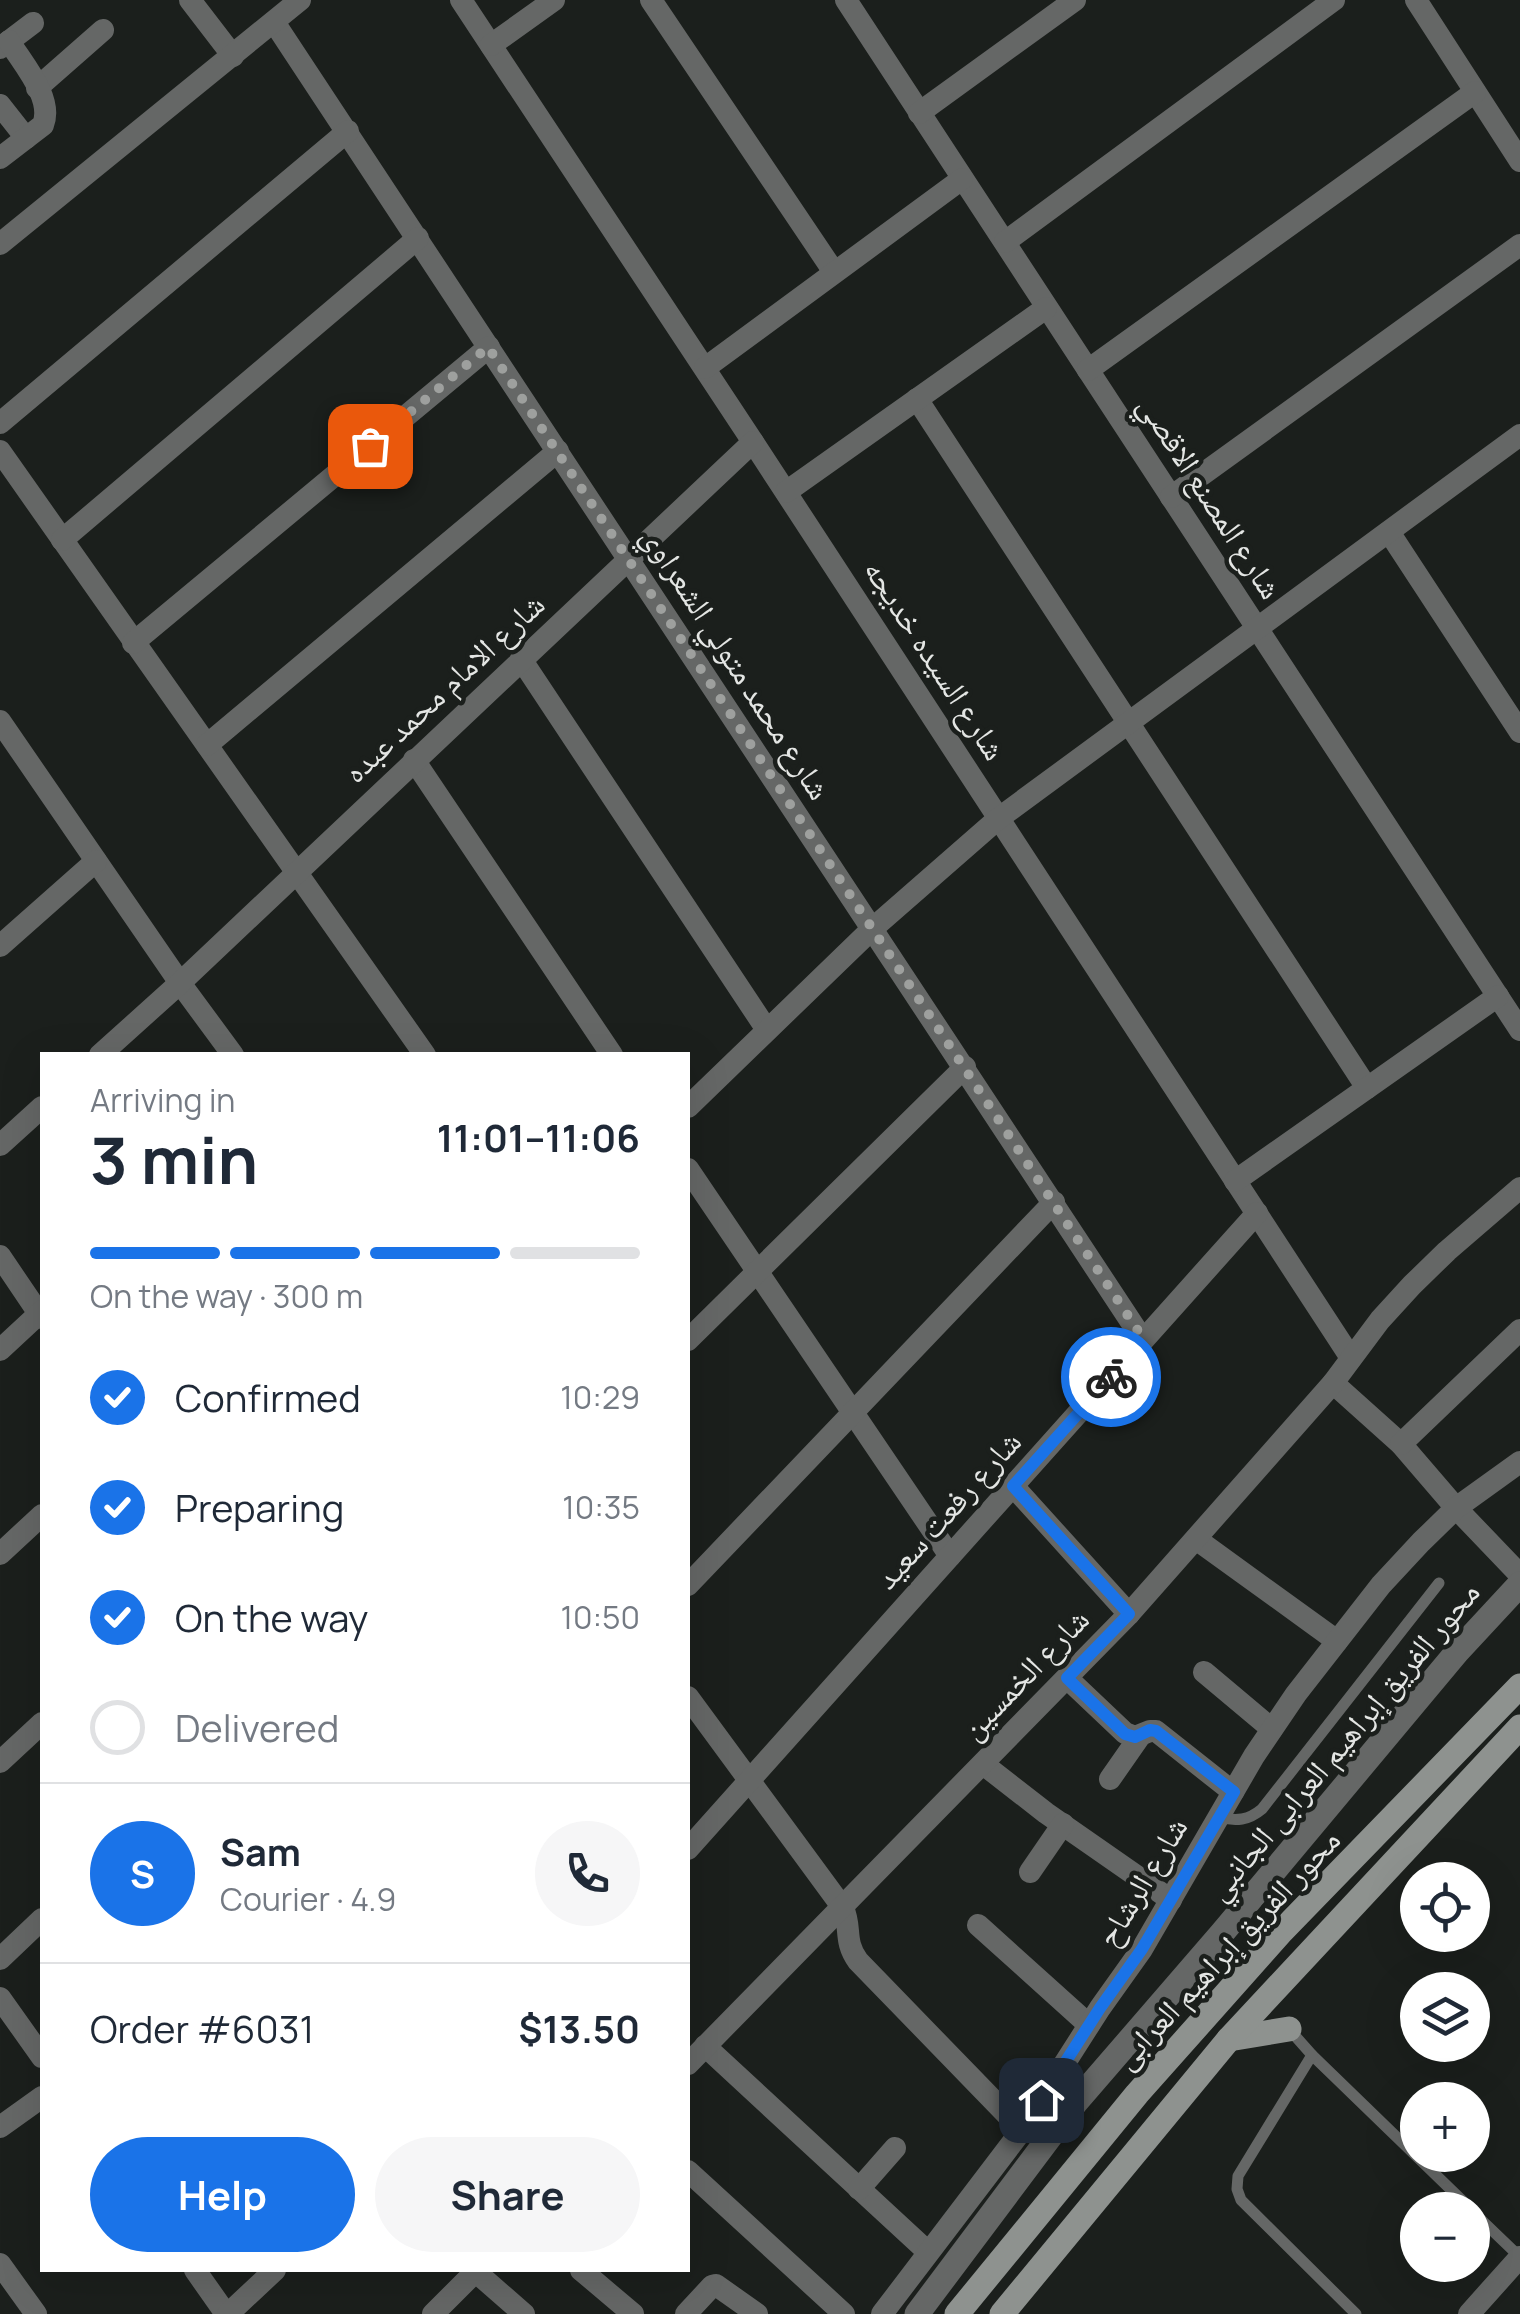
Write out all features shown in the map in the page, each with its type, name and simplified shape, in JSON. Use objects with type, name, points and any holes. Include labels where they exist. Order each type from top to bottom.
[{"type":"main road","points":[[1501,1706],[1520,1662]]},
{"type":"main road","name":"محور الفريق إبراهيم العرابى","points":[[957,2314],[1136,2094],[1282,1931],[1520,1686]]},
{"type":"main road","name":"محور الفريق إبراهيم العرابى","points":[[1002,2314],[1229,2039],[1520,1727]]},
{"type":"main road","points":[[1229,2039],[1289,2030]]},
{"type":"street","points":[[190,0],[233,56]]},
{"type":"street","points":[[0,244],[300,0]]},
{"type":"street","name":"شارع السيده خديجه","points":[[461,0],[1351,1358]]},
{"type":"street","points":[[491,45],[554,0]]},
{"type":"street","points":[[651,0],[834,272]]},
{"type":"street","name":"شارع المصنع الاقصي","points":[[846,0],[1520,1030]]},
{"type":"street","points":[[919,112],[1075,0]]},
{"type":"street","points":[[1005,242],[1334,0]]},
{"type":"street","points":[[1416,0],[1520,161]]},
{"type":"street","name":"شارع محمد متولي الشعراوي","points":[[274,22],[1144,1340]]},
{"type":"street","points":[[0,158],[43,125],[46,118],[38,88],[4,44],[33,23]]},
{"type":"street","points":[[38,88],[104,30]]},
{"type":"street","points":[[1088,370],[1476,92]]},
{"type":"street","points":[[0,105],[26,138]]},
{"type":"street","points":[[0,423],[348,131]]},
{"type":"street","points":[[705,368],[962,179]]},
{"type":"street","points":[[62,540],[418,238]]},
{"type":"street","points":[[1172,497],[1520,245]]},
{"type":"street","points":[[786,492],[1046,308]]},
{"type":"street","points":[[133,642],[488,347]]},
{"type":"street","points":[[917,400],[1367,1088]]},
{"type":"street","points":[[690,1105],[872,929],[1000,818],[1518,441]]},
{"type":"street","name":"شارع الامام محمد عبده","points":[[103,1052],[753,442]]},
{"type":"street","points":[[207,744],[558,451]]},
{"type":"street","points":[[0,452],[423,1052]]},
{"type":"street","points":[[1389,532],[1520,732]]},
{"type":"street","points":[[521,659],[767,1030]]},
{"type":"street","points":[[3,730],[231,1052]]},
{"type":"street","points":[[414,760],[610,1052]]},
{"type":"street","points":[[0,946],[96,861]]},
{"type":"street","points":[[1235,1182],[1498,996]]},
{"type":"street","points":[[690,1338],[964,1067]]},
{"type":"street","points":[[0,1146],[40,1109]]},
{"type":"street","points":[[690,1171],[950,1556]]},
{"type":"street","name":"شارع الخمسين","points":[[690,2062],[1129,1614],[1333,1382],[1412,1284],[1520,1188]]},
{"type":"street","points":[[690,1583],[1054,1202]]},
{"type":"street","name":"شارع رفعت سعيد","points":[[690,1847],[1257,1213]]},
{"type":"street","points":[[0,1256],[40,1311]]},
{"type":"street","points":[[0,1350],[40,1316]]},
{"type":"street","points":[[1401,1444],[1520,1330]]},
{"type":"street","points":[[1333,1382],[1401,1444],[1520,1575]]},
{"type":"street","name":"شارع الرشاح","points":[[882,2314],[1022,2130],[1142,1949],[1296,1694],[1381,1585],[1421,1542],[1456,1508],[1520,1462]]},
{"type":"street","points":[[1013,1486],[1129,1614]]},
{"type":"street","points":[[0,1554],[40,1517]]},
{"type":"street","points":[[1196,1539],[1338,1641]]},
{"type":"street","name":"محور الفريق إبراهيم العرابى الجانبي","points":[[917,2314],[1076,2102],[1457,1652],[1520,1584]]},
{"type":"street","points":[[1204,1672],[1272,1729]]},
{"type":"street","points":[[1067,1678],[1125,1734],[1140,1736]]},
{"type":"street","points":[[690,1700],[842,1908],[847,1918],[847,1940],[858,1961],[1022,2130]]},
{"type":"street","points":[[0,1762],[40,1725]]},
{"type":"street","points":[[1110,1779],[1140,1736],[1150,1730],[1234,1792]]},
{"type":"street","points":[[984,1764],[1171,1900]]},
{"type":"street","points":[[1030,1872],[1063,1824]]},
{"type":"street","points":[[0,1959],[40,1921]]},
{"type":"street","points":[[978,1925],[1090,2025]]},
{"type":"street","points":[[0,1998],[40,2054]]},
{"type":"street","points":[[705,2046],[928,2252]]},
{"type":"street","points":[[0,2127],[40,2098]]},
{"type":"street","points":[[859,2188],[895,2148]]},
{"type":"street","points":[[690,2172],[844,2314]]},
{"type":"street","points":[[1469,2314],[1520,2257]]},
{"type":"street","points":[[0,2264],[23,2310]]},
{"type":"street","points":[[196,2272],[227,2314],[273,2272]]},
{"type":"street","points":[[432,2314],[476,2272]]},
{"type":"street","points":[[478,2272],[524,2314]]},
{"type":"street","points":[[582,2272],[633,2314]]},
{"type":"street","points":[[686,2314],[716,2285],[757,2314]]},
{"type":"lane","points":[[1219,1817],[1246,1819],[1262,1810],[1439,1583]]},
{"type":"lane","points":[[1289,2030],[1453,2192]]},
{"type":"lane","points":[[1312,2056],[1238,2176],[1238,2188],[1241,2200],[1356,2314]]},
{"type":"lane","points":[[1490,2228],[1520,2257]]},
{"type":"way so far","points":[[370,446],[488,347],[1144,1340],[1111,1377]]},
{"type":"route","points":[[1041,2100],[1142,1949],[1234,1792],[1156,1731],[1135,1737],[1125,1734],[1067,1678],[1129,1614],[1013,1486],[1111,1377]]}]
